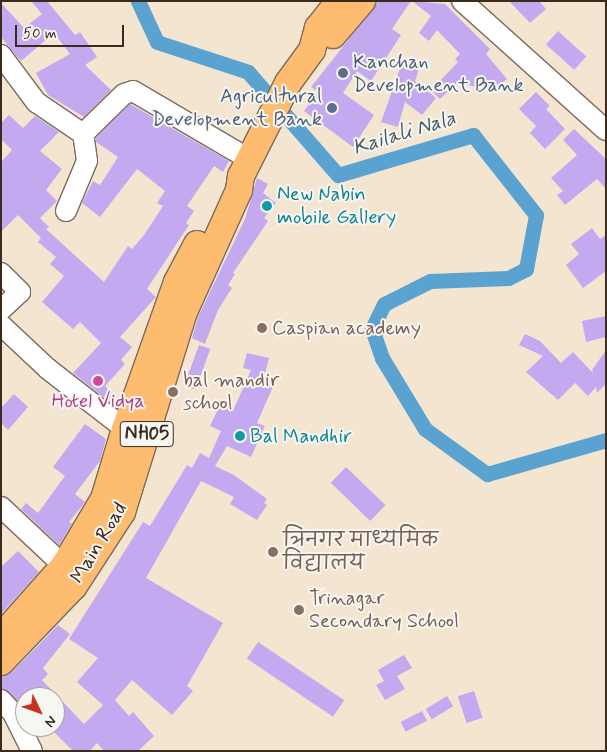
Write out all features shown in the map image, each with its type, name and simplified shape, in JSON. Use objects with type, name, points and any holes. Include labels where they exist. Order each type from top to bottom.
[{"type":"main road","name":"NH05","points":[[312,50],[318,28],[339,1]]},
{"type":"main road","name":"NH05","points":[[247,162],[288,83],[312,50],[331,36],[362,1]]},
{"type":"main road","name":"Main Road","points":[[1,637],[64,566],[104,499],[125,429],[177,282],[229,183],[247,162]]},
{"type":"main road","name":"Main Road","points":[[1,662],[74,586],[122,512],[184,312],[239,190],[247,162]]},
{"type":"street","points":[[462,1],[606,130]]},
{"type":"street","points":[[1,55],[36,102],[84,134],[87,161],[66,211]]},
{"type":"street","points":[[84,134],[124,94],[133,91],[247,162]]},
{"type":"street","points":[[1,272],[20,292],[1,310]]},
{"type":"street","points":[[1,325],[48,369],[125,429]]},
{"type":"street","points":[[1,507],[64,566]]},
{"type":"street","points":[[1,700],[13,714],[32,751]]},
{"type":"building","points":[[31,1],[47,1],[75,35],[80,32],[97,57],[85,65],[111,90],[84,117],[48,95],[36,73],[70,54],[54,33],[21,61],[1,37],[1,3],[24,28],[42,14]]},
{"type":"building","points":[[379,1],[411,1],[392,29],[401,35],[371,81],[357,71],[343,93],[374,115],[353,147],[304,111],[318,92],[311,87]]},
{"type":"building","points":[[412,1],[445,4],[490,49],[486,54],[507,79],[493,90],[457,83],[440,99],[431,90],[458,62],[455,59],[460,54],[437,30],[429,41],[419,33],[431,16]]},
{"type":"building","points":[[509,1],[539,1],[546,9],[530,23]]},
{"type":"building","points":[[558,31],[586,56],[574,70],[546,44]]},
{"type":"building","points":[[403,60],[420,66],[415,81],[436,98],[422,115],[405,102],[398,127],[381,122]]},
{"type":"building","points":[[536,92],[550,106],[546,109],[565,129],[545,149],[530,133],[536,126],[519,109]]},
{"type":"building","points":[[130,104],[229,161],[223,172],[214,166],[187,206],[194,211],[186,223],[189,225],[147,289],[156,297],[120,337],[132,347],[121,360],[125,364],[105,386],[116,397],[111,403],[73,373],[101,343],[80,322],[73,329],[42,302],[64,276],[50,264],[56,257],[38,242],[41,238],[18,215],[1,232],[1,162],[12,150],[1,139],[1,123],[9,115],[23,128],[35,116],[59,132],[40,151],[62,169],[46,190],[57,201],[40,218],[49,227],[46,229],[104,282],[128,246],[132,249],[144,235],[163,206],[157,203],[165,191],[137,169],[100,217],[82,203],[93,181],[100,185],[118,157],[96,142],[96,138]]},
{"type":"building","points":[[574,129],[606,159],[606,189],[597,179],[565,205],[557,195],[563,191],[551,178],[577,155],[563,140]]},
{"type":"building","points":[[257,178],[268,184],[263,193],[276,203],[264,218],[268,221],[233,273],[235,274],[228,285],[232,288],[218,310],[205,344],[192,338],[198,317],[245,219]]},
{"type":"building","points":[[592,228],[600,239],[606,235],[606,271],[583,288],[566,265],[579,254],[571,244]]},
{"type":"building","points":[[606,316],[606,337],[586,342],[582,321]]},
{"type":"building","points":[[525,334],[540,341],[561,363],[573,352],[593,373],[592,370],[606,350],[606,384],[597,393],[596,387],[588,396],[575,383],[558,400],[526,372],[543,356],[519,345]]},
{"type":"building","points":[[199,345],[210,349],[196,390],[184,385]]},
{"type":"building","points":[[247,353],[269,358],[264,377],[275,382],[257,423],[265,426],[251,457],[227,446],[215,466],[234,475],[267,499],[264,503],[267,505],[257,520],[230,504],[234,497],[201,481],[146,578],[223,623],[187,686],[193,691],[172,715],[132,680],[115,700],[129,716],[133,712],[154,736],[138,751],[104,751],[97,743],[90,751],[73,751],[59,737],[65,737],[65,704],[84,724],[103,705],[77,682],[98,658],[69,639],[143,522],[150,526],[187,465],[192,468],[200,453],[209,458],[221,431],[210,426],[220,405],[233,411],[251,370],[243,368]]},
{"type":"building","points":[[14,394],[28,407],[8,430],[1,423],[1,408]]},
{"type":"building","points":[[85,424],[106,439],[100,461],[75,494],[85,502],[69,522],[72,524],[59,545],[21,509],[26,503],[38,513],[65,476],[53,467]]},
{"type":"building","points":[[346,467],[386,505],[370,521],[331,483]]},
{"type":"building","points":[[18,551],[39,572],[1,614],[1,567]]},
{"type":"building","points":[[58,625],[70,634],[43,668],[48,674],[42,680],[49,687],[15,687],[15,699],[1,688],[1,677],[12,672]]},
{"type":"building","points":[[258,642],[344,700],[333,717],[247,659]]},
{"type":"building","points":[[404,655],[412,668],[397,676],[405,689],[385,700],[376,685],[384,681],[378,670]]},
{"type":"building","points":[[474,691],[483,718],[466,723],[458,696]]},
{"type":"building","points":[[447,696],[453,706],[432,719],[426,709]]},
{"type":"building","points":[[422,711],[427,721],[406,732],[401,722]]},
{"type":"waterway","name":"Kailali Nala","points":[[138,1],[157,42],[248,72],[338,175],[473,135],[536,215],[526,269],[508,278],[430,281],[384,304],[372,329],[382,358],[425,429],[487,474],[606,440]]},
{"type":"place","name":"Kanchan Development Bank","points":[[343,73]]},
{"type":"place","name":"Agricultural Development Bank","points":[[332,108]]},
{"type":"place","name":"New Nabin mobile Gallery","points":[[267,206]]},
{"type":"place","name":"Caspian academy","points":[[262,328]]},
{"type":"place","name":"Hotel Vidya","points":[[98,381]]},
{"type":"place","name":"bal mandir school","points":[[173,392]]},
{"type":"place","name":"Bal Mandhir","points":[[240,436]]},
{"type":"place","name":"त्रिनगर माध्यमिक विद्यालय","points":[[273,552]]},
{"type":"place","name":"Trinagar Secondary School","points":[[299,610]]}]
